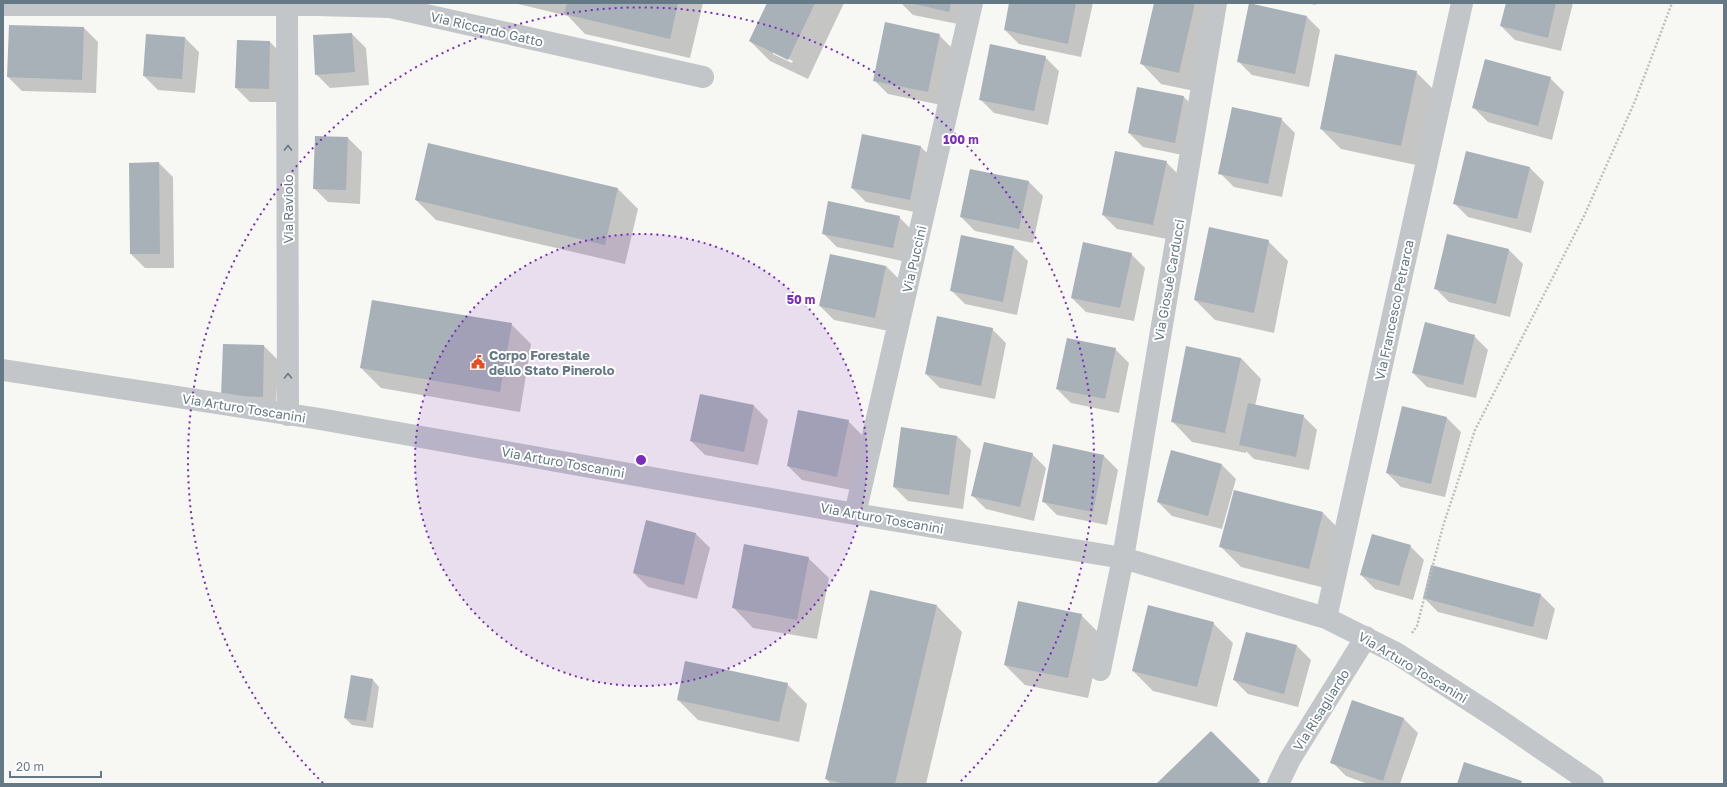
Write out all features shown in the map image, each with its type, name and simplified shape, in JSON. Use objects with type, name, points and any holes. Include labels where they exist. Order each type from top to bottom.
[{"type":"street","name":"Via Puccini","points":[[855,514],[972,3]]},
{"type":"street","name":"Via Giosuè Carducci","points":[[1123,558],[1216,3]]},
{"type":"street","name":"Via Francesco Petrarca","points":[[1326,618],[1462,3]]},
{"type":"street","name":"Via Riccardo Gatto","points":[[3,5],[287,4],[390,7],[703,77]]},
{"type":"street","name":"Via Raviolo","points":[[287,4],[288,415]]},
{"type":"street","name":"Via Arturo Toscanini","points":[[3,370],[320,419],[855,514],[1123,558],[1326,618],[1366,637],[1396,654],[1495,717],[1593,784]]},
{"type":"street","points":[[1100,670],[1123,558]]},
{"type":"street","name":"Via Risagliardo","points":[[1278,784],[1290,759],[1366,637]]},
{"type":"path","points":[[1396,654],[1417,626],[1443,526],[1475,430],[1584,216],[1635,101],[1672,3]]},
{"type":"building","points":[[567,3],[678,3],[670,39],[564,14]]},
{"type":"building","points":[[767,3],[815,3],[788,60],[749,41]]},
{"type":"building","points":[[910,3],[951,3],[949,12]]},
{"type":"building","points":[[1009,3],[1076,3],[1068,44],[1004,30]]},
{"type":"building","points":[[1154,3],[1195,3],[1179,73],[1140,64]]},
{"type":"building","points":[[1249,3],[1307,16],[1295,74],[1237,62]]},
{"type":"building","points":[[1506,3],[1556,3],[1548,38],[1500,26]]},
{"type":"building","points":[[885,22],[940,34],[928,92],[873,81]]},
{"type":"building","points":[[9,25],[84,27],[82,80],[7,77]]},
{"type":"building","points":[[352,33],[355,72],[315,75],[313,35]]},
{"type":"building","points":[[146,34],[185,37],[182,79],[143,76]]},
{"type":"building","points":[[237,40],[270,41],[269,89],[235,88]]},
{"type":"building","points":[[990,44],[1046,56],[1034,111],[979,100]]},
{"type":"building","points":[[1335,54],[1417,71],[1401,146],[1320,129]]},
{"type":"building","points":[[1485,59],[1551,77],[1538,126],[1472,108]]},
{"type":"building","points":[[1137,87],[1184,96],[1175,143],[1128,133]]},
{"type":"building","points":[[1232,107],[1282,118],[1268,184],[1218,174]]},
{"type":"building","points":[[862,134],[921,146],[910,200],[851,188]]},
{"type":"building","points":[[315,136],[348,137],[346,190],[313,189]]},
{"type":"building","points":[[428,143],[618,188],[605,245],[415,200]]},
{"type":"building","points":[[1115,151],[1167,161],[1153,225],[1102,215]]},
{"type":"building","points":[[1466,151],[1530,167],[1517,219],[1453,204]]},
{"type":"building","points":[[159,162],[160,254],[130,254],[129,163]]},
{"type":"building","points":[[970,169],[1029,181],[1019,229],[960,217]]},
{"type":"building","points":[[828,201],[900,216],[893,248],[822,234]]},
{"type":"building","points":[[1209,227],[1269,240],[1254,313],[1194,300]]},
{"type":"building","points":[[1447,234],[1509,249],[1496,304],[1434,289]]},
{"type":"building","points":[[961,235],[1014,246],[1003,302],[950,291]]},
{"type":"building","points":[[1083,242],[1132,253],[1120,308],[1071,298]]},
{"type":"building","points":[[830,254],[886,266],[875,318],[819,306]]},
{"type":"building","points":[[372,300],[512,323],[500,392],[360,368]]},
{"type":"building","points":[[937,316],[993,328],[981,386],[925,374]]},
{"type":"building","points":[[1425,322],[1475,335],[1463,385],[1412,373]]},
{"type":"building","points":[[1067,338],[1116,348],[1105,399],[1056,389]]},
{"type":"building","points":[[223,344],[264,345],[263,397],[221,396]]},
{"type":"building","points":[[1186,346],[1241,358],[1225,433],[1171,422]]},
{"type":"building","points":[[700,394],[754,405],[744,452],[690,441]]},
{"type":"building","points":[[1248,403],[1304,415],[1296,457],[1239,445]]},
{"type":"building","points":[[1402,406],[1447,417],[1431,484],[1386,473]]},
{"type":"building","points":[[798,410],[849,420],[837,477],[787,466]]},
{"type":"building","points":[[901,427],[957,436],[949,495],[893,487]]},
{"type":"building","points":[[984,442],[1033,453],[1020,507],[971,496]]},
{"type":"building","points":[[1053,444],[1104,455],[1093,512],[1042,502]]},
{"type":"building","points":[[1171,450],[1222,464],[1208,516],[1157,502]]},
{"type":"building","points":[[1234,490],[1323,512],[1309,569],[1219,547]]},
{"type":"building","points":[[646,520],[696,533],[684,585],[633,573]]},
{"type":"building","points":[[1372,534],[1411,545],[1399,586],[1360,575]]},
{"type":"building","points":[[744,544],[809,557],[797,620],[732,608]]},
{"type":"building","points":[[1431,565],[1541,594],[1533,627],[1423,598]]},
{"type":"building","points":[[870,590],[937,605],[895,784],[845,784],[825,779]]},
{"type":"building","points":[[1018,601],[1082,614],[1068,678],[1004,665]]},
{"type":"building","points":[[1148,605],[1214,622],[1197,687],[1132,671]]},
{"type":"building","points":[[1246,632],[1297,645],[1284,694],[1233,680]]},
{"type":"building","points":[[685,661],[788,683],[779,722],[677,700]]},
{"type":"building","points":[[351,675],[373,679],[366,721],[344,718]]},
{"type":"building","points":[[1352,700],[1404,718],[1383,781],[1330,763]]},
{"type":"building","points":[[1211,731],[1260,780],[1256,784],[1156,784]]},
{"type":"building","points":[[1464,762],[1522,781],[1521,784],[1457,784]]},
{"type":"place","name":"Corpo Forestale dello Stato Pinerolo","points":[[478,362]]}]
